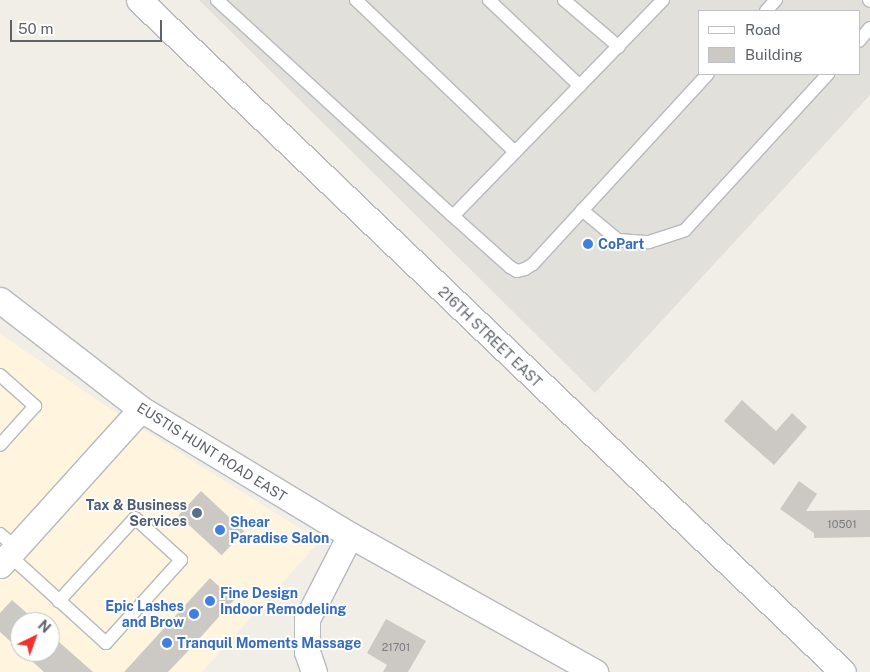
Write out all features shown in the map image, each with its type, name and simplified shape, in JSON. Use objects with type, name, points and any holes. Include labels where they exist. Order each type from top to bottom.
[{"type":"street","name":"216TH STREET EAST","points":[[139,0],[843,672]]},
{"type":"street","name":"EUSTIS HUNT ROAD EAST","points":[[0,300],[141,409],[350,535],[594,672]]},
{"type":"street","points":[[6,551],[141,409]]},
{"type":"street","points":[[314,672],[307,652],[307,619],[350,535]]},
{"type":"lane","points":[[217,0],[452,216],[510,268],[517,271],[533,264],[707,75]]},
{"type":"lane","points":[[356,0],[515,152]]},
{"type":"lane","points":[[489,0],[580,86]]},
{"type":"lane","points":[[564,0],[618,46]]},
{"type":"lane","points":[[452,216],[662,0]]},
{"type":"lane","points":[[767,10],[776,0]]},
{"type":"lane","points":[[860,40],[870,28]]},
{"type":"lane","points":[[582,210],[618,240],[649,242],[667,238],[685,230],[827,75]]},
{"type":"lane","points":[[0,374],[35,406],[0,445]]},
{"type":"lane","points":[[6,551],[59,601],[106,643],[181,560],[135,518],[59,601]]},
{"type":"shaded area","name":"CoPart","points":[[199,0],[870,0],[870,95],[595,393]]},
{"type":"shaded area","points":[[0,334],[112,410],[320,541],[202,672],[0,672]]},
{"type":"building","points":[[742,400],[776,431],[792,413],[807,427],[774,465],[724,421]]},
{"type":"building","points":[[799,481],[817,494],[806,511],[870,510],[870,537],[814,538],[814,533],[780,509]]},
{"type":"building","points":[[201,491],[244,531],[222,555],[178,515]]},
{"type":"building","points":[[210,578],[234,600],[190,649],[168,672],[124,672]]},
{"type":"building","points":[[12,600],[26,612],[10,612],[10,641],[0,632],[0,613]]},
{"type":"building","points":[[386,619],[426,641],[408,672],[383,672],[387,665],[367,653]]},
{"type":"building","points":[[60,643],[93,672],[44,672],[33,662],[60,662]]},
{"type":"place","name":"CoPart","points":[[588,244]]},
{"type":"place","name":"Tax & Business Services","points":[[197,513]]},
{"type":"place","name":"Shear Paradise Salon","points":[[220,530]]},
{"type":"place","name":"Fine Design Indoor Remodeling","points":[[210,601]]},
{"type":"place","name":"Epic Lashes and Brow","points":[[194,614]]},
{"type":"place","name":"Tranquil Moments Massage","points":[[167,643]]}]
